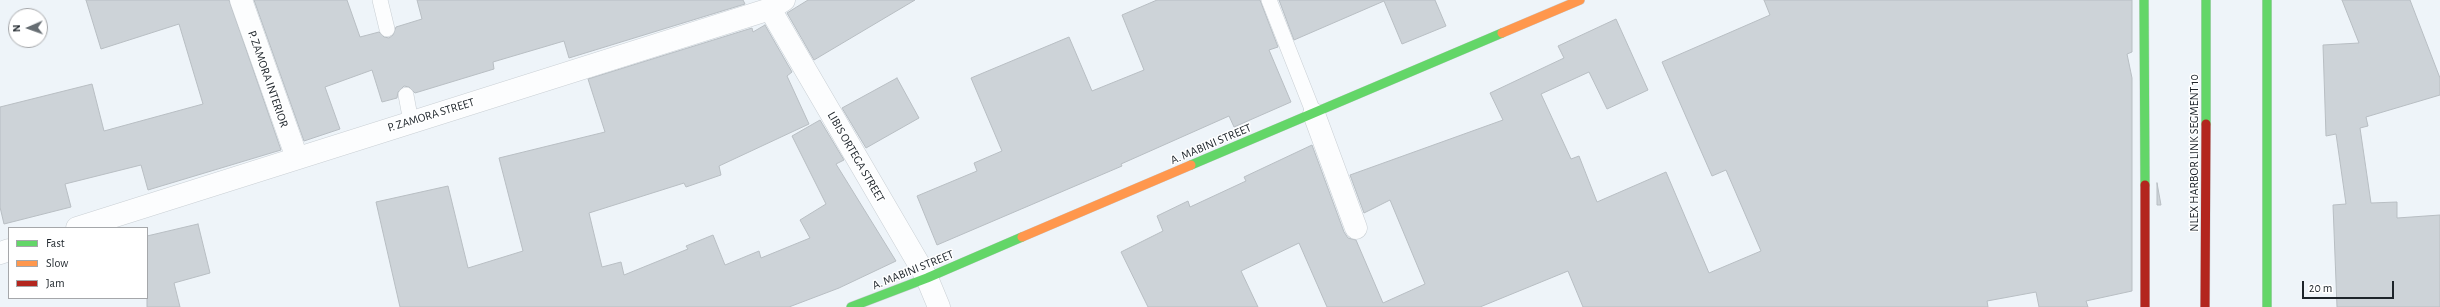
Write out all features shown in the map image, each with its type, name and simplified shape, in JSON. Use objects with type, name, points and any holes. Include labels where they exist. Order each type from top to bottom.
[{"type":"main road","name":"A. MABINI STREET","points":[[851,307],[927,278],[1580,0]]},
{"type":"main road","points":[[2144,0],[2145,307]]},
{"type":"main road","name":"NLEX HARBOR LINK SEGMENT 10","points":[[2205,307],[2206,0]]},
{"type":"main road","points":[[2267,0],[2267,307]]},
{"type":"street","name":"P. ZAMORA INTERIOR","points":[[240,0],[297,158]]},
{"type":"street","name":"P. ZAMORA STREET","points":[[80,227],[777,4]]},
{"type":"street","name":"LIBIS ORTEGA STREET","points":[[777,4],[927,278],[939,307]]},
{"type":"street","points":[[1314,114],[1356,228]]},
{"type":"lane","points":[[380,0],[387,29]]},
{"type":"lane","points":[[1269,0],[1314,114]]},
{"type":"lane","points":[[406,95],[411,122]]},
{"type":"building","points":[[86,0],[229,0],[281,150],[148,190],[141,165],[65,184],[71,207],[4,224],[0,207],[0,107],[92,84],[104,131],[203,104],[179,24],[101,49]]},
{"type":"building","points":[[254,0],[347,0],[360,37],[379,32],[384,37],[389,38],[393,35],[396,27],[422,19],[417,0],[743,0],[745,4],[569,58],[564,41],[493,62],[494,69],[415,93],[409,87],[404,86],[398,92],[397,98],[382,102],[372,70],[325,87],[340,129],[304,141]]},
{"type":"building","points":[[808,0],[915,0],[814,60],[787,13]]},
{"type":"building","points":[[1157,0],[1260,0],[1278,47],[1269,50],[1291,102],[1234,127],[1229,116],[1121,164],[1122,166],[937,245],[917,196],[977,171],[974,163],[1002,151],[971,78],[1069,37],[1092,91],[1144,70],[1122,15]]},
{"type":"building","points":[[1279,0],[1435,0],[1446,26],[1402,44],[1384,1],[1294,40]]},
{"type":"building","points":[[1764,0],[2132,0],[2132,52],[2127,54],[2132,78],[2132,291],[2086,301],[2088,307],[2039,307],[2036,292],[1987,301],[1988,307],[1583,307],[1568,271],[1480,307],[1327,307],[1299,243],[1241,271],[1258,307],[1148,307],[1121,252],[1163,231],[1157,216],[1188,201],[1190,207],[1246,181],[1244,177],[1312,145],[1344,232],[1348,238],[1356,240],[1383,303],[1425,284],[1390,200],[1364,213],[1350,175],[1503,120],[1490,93],[1564,58],[1558,46],[1616,19],[1648,90],[1607,109],[1589,72],[1541,94],[1571,159],[1579,156],[1597,202],[1666,172],[1709,273],[1761,251],[1726,170],[1712,176],[1662,62],[1770,15]]},
{"type":"building","points":[[2342,0],[2410,0],[2440,78],[2440,95],[2366,117],[2368,126],[2360,128],[2371,203],[2397,202],[2397,218],[2440,215],[2440,307],[2337,307],[2333,205],[2346,204],[2336,134],[2326,136],[2323,45],[2359,43]]},
{"type":"building","points":[[765,25],[792,72],[787,76],[809,124],[719,166],[721,175],[686,187],[684,183],[589,213],[602,267],[621,262],[624,275],[688,249],[686,246],[713,235],[725,265],[759,251],[761,258],[810,238],[800,220],[826,204],[792,136],[820,120],[844,160],[836,164],[896,261],[839,288],[789,307],[400,307],[376,202],[448,186],[468,268],[523,251],[499,158],[605,132],[588,79],[752,28],[753,32]]},
{"type":"building","points":[[897,78],[919,118],[866,148],[842,108]]},
{"type":"building","points":[[2157,183],[2161,205],[2157,205]]},
{"type":"building","points":[[198,224],[210,273],[174,283],[180,307],[147,307],[148,236]]},
{"type":"traffic: fast","points":[[2144,0],[2145,185]]},
{"type":"traffic: fast","points":[[2206,0],[2206,124]]},
{"type":"traffic: fast","points":[[2267,0],[2267,307]]},
{"type":"traffic: fast","points":[[1191,165],[1502,33]]},
{"type":"traffic: fast","points":[[851,307],[927,278],[1022,237]]},
{"type":"traffic: slow","points":[[1502,33],[1580,0]]},
{"type":"traffic: slow","points":[[1022,237],[1191,165]]},
{"type":"traffic: jam","points":[[2205,307],[2206,124]]},
{"type":"traffic: jam","points":[[2145,185],[2145,307]]}]
